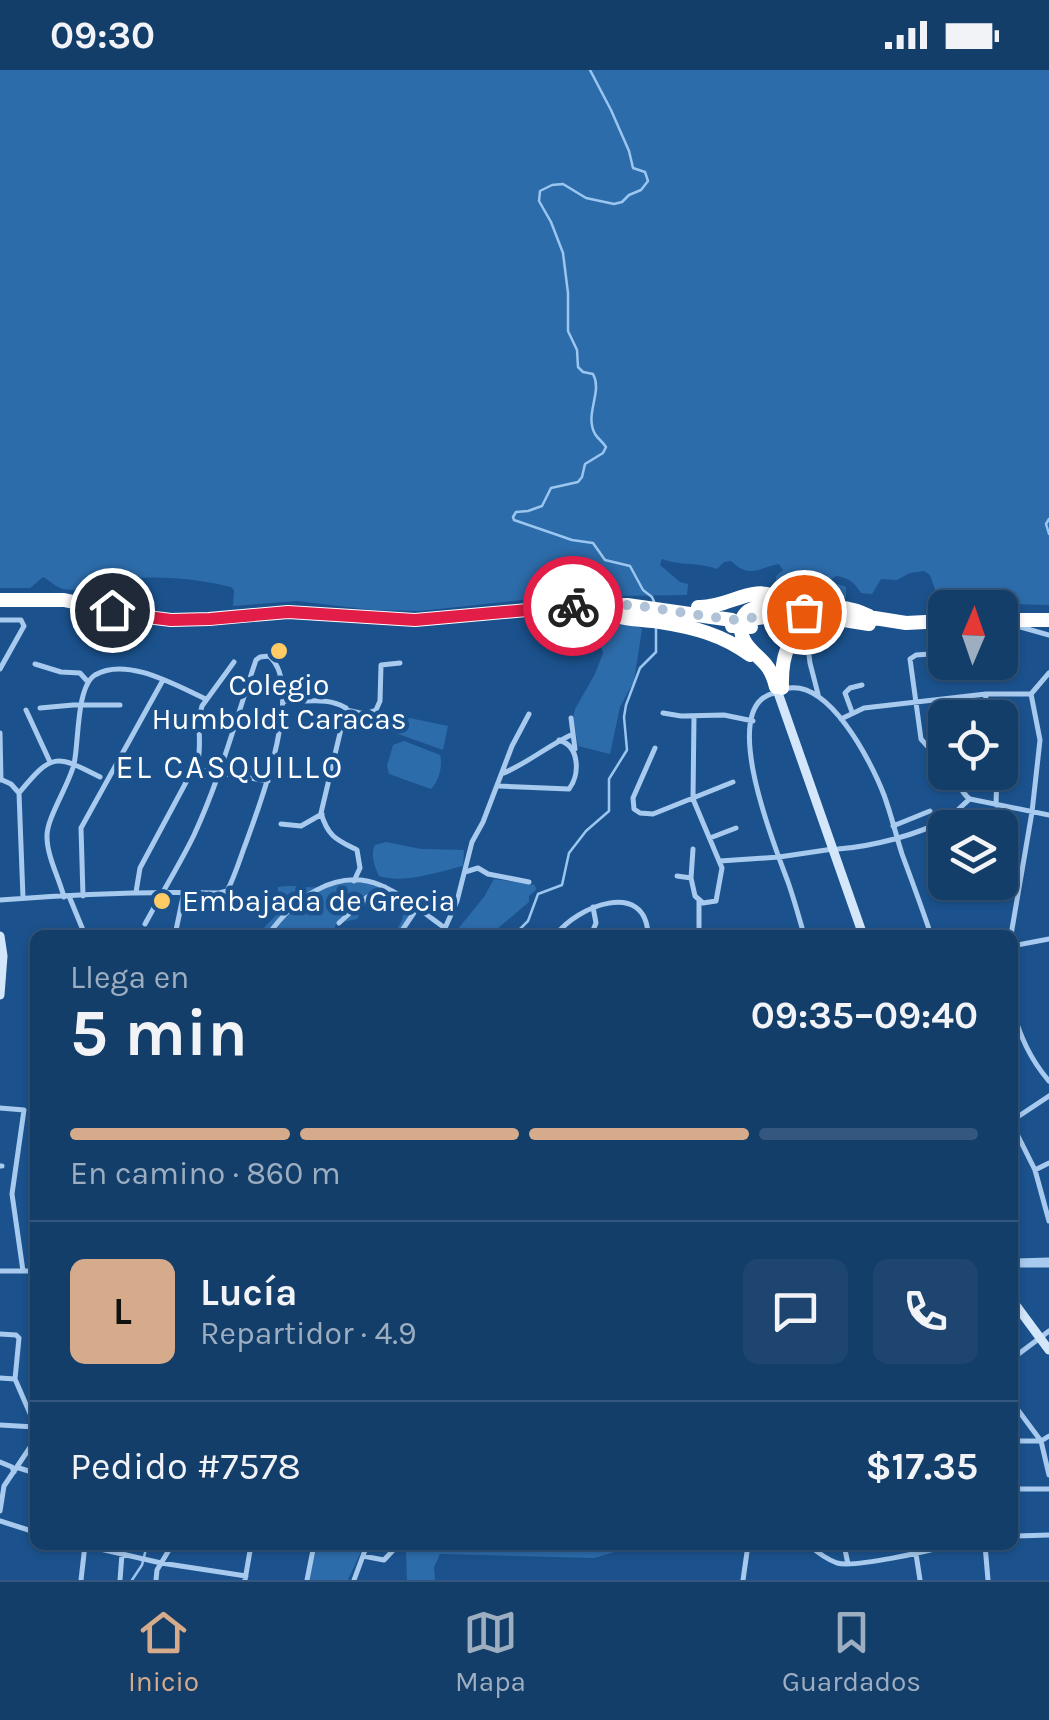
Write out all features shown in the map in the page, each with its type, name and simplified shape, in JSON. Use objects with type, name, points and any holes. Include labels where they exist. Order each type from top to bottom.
[{"type":"highway","points":[[663,613],[712,608],[759,592],[779,598],[789,615],[776,660],[779,690]]},
{"type":"highway","points":[[0,603],[39,598],[64,600],[171,620],[288,612],[415,620],[559,607],[643,610],[732,623],[831,618],[908,630],[928,627]]},
{"type":"highway","points":[[0,603],[64,608],[169,626],[291,617],[411,626],[576,611],[605,610],[614,616],[643,610]]},
{"type":"highway","points":[[779,690],[771,672],[742,635],[741,623],[748,612],[764,605],[818,605],[906,624],[928,624]]},
{"type":"highway","points":[[751,623],[804,612],[869,616]]},
{"type":"highway","points":[[663,613],[732,641],[762,666],[779,690]]},
{"type":"highway","points":[[1018,617],[1049,617]]},
{"type":"highway","points":[[779,690],[782,663],[793,639],[814,626],[850,621]]},
{"type":"street","points":[[0,620],[21,620],[24,626],[0,668]]},
{"type":"street","points":[[1018,626],[1049,635]]},
{"type":"street","points":[[808,647],[818,694]]},
{"type":"street","points":[[928,654],[911,656],[921,740],[928,748]]},
{"type":"street","points":[[0,900],[136,892],[162,891],[220,893],[227,891],[263,799],[276,745],[283,684],[274,660],[266,656],[256,660],[233,738],[193,836],[162,891],[146,924]]},
{"type":"street","points":[[136,892],[140,868],[194,769],[200,748],[200,713],[234,662]]},
{"type":"street","points":[[282,701],[322,700],[365,714],[376,710],[380,701],[382,665],[400,663]]},
{"type":"street","points":[[35,664],[80,673],[88,682]]},
{"type":"street","points":[[83,930],[46,834],[74,764],[88,682],[98,674],[115,670],[146,672],[206,699]]},
{"type":"street","points":[[1031,694],[1049,672]]},
{"type":"street","points":[[83,896],[82,828],[164,680]]},
{"type":"street","points":[[852,712],[846,690],[862,685]]},
{"type":"street","points":[[802,930],[756,794],[750,755],[757,706],[771,693],[799,686],[818,694],[869,760],[929,930]]},
{"type":"street","points":[[779,690],[863,930]]},
{"type":"street","points":[[841,719],[864,708],[986,694],[1031,694]]},
{"type":"street","points":[[985,700],[986,694]]},
{"type":"street","points":[[1012,930],[1040,737],[1031,694]]},
{"type":"street","points":[[40,708],[120,705]]},
{"type":"street","points":[[26,710],[50,762]]},
{"type":"street","points":[[346,710],[322,814],[337,841],[357,850],[360,868],[354,880]]},
{"type":"street","points":[[663,713],[724,715],[753,721]]},
{"type":"street","points":[[445,930],[457,901],[472,842],[529,714]]},
{"type":"street","points":[[693,850],[691,878],[695,896],[708,904],[716,900],[723,874],[693,798],[694,716]]},
{"type":"street","points":[[497,786],[567,790],[574,782],[571,718]]},
{"type":"street","points":[[501,774],[528,762],[573,730]]},
{"type":"street","points":[[0,733],[1,780],[19,793],[23,898]]},
{"type":"street","points":[[559,740],[575,751]]},
{"type":"street","points":[[655,748],[633,798],[634,809],[640,814],[653,814],[733,782]]},
{"type":"street","points":[[19,793],[40,767],[50,762],[62,760],[100,777]]},
{"type":"street","points":[[194,769],[268,781]]},
{"type":"street","points":[[962,790],[970,798],[1049,816]]},
{"type":"street","points":[[996,790],[996,805]]},
{"type":"street","points":[[956,810],[970,798]]},
{"type":"street","points":[[893,826],[928,812]]},
{"type":"street","points":[[281,824],[300,826],[322,814]]},
{"type":"street","points":[[720,861],[779,858],[870,845],[928,826]]},
{"type":"street","points":[[710,838],[736,828]]},
{"type":"street","points":[[467,861],[488,874],[529,882]]},
{"type":"street","points":[[465,872],[478,868]]},
{"type":"street","points":[[677,876],[691,878]]},
{"type":"street","points":[[272,930],[288,911],[313,892],[354,880],[385,887],[418,908],[442,930]]},
{"type":"street","points":[[339,923],[366,898],[385,887]]},
{"type":"street","points":[[176,930],[184,892]]},
{"type":"street","points":[[699,900],[699,930]]},
{"type":"street","points":[[560,930],[592,907],[611,903],[635,907],[648,930]]},
{"type":"street","points":[[592,907],[596,923],[593,930]]},
{"type":"street","points":[[402,930],[418,908]]},
{"type":"street","points":[[0,936],[0,995]]},
{"type":"street","points":[[1018,945],[1049,938]]},
{"type":"street","points":[[1018,1026],[1036,1066],[1049,1081]]},
{"type":"street","points":[[1018,1114],[1049,1096]]},
{"type":"street","points":[[0,1108],[24,1110],[12,1194],[23,1271]]},
{"type":"street","points":[[1018,1138],[1035,1170],[1049,1221]]},
{"type":"street","points":[[1035,1170],[1049,1163]]},
{"type":"street","points":[[1018,1263],[1049,1262]]},
{"type":"street","points":[[0,1271],[30,1271]]},
{"type":"street","points":[[1018,1300],[1046,1336],[1049,1350]]},
{"type":"street","points":[[1018,1306],[1046,1336]]},
{"type":"street","points":[[0,1334],[18,1336],[16,1379],[30,1414]]},
{"type":"street","points":[[1018,1355],[1046,1336]]},
{"type":"street","points":[[0,1378],[16,1379]]},
{"type":"street","points":[[1018,1410],[1041,1441],[1049,1475]]},
{"type":"street","points":[[0,1425],[30,1426]]},
{"type":"street","points":[[1018,1441],[1041,1441],[1049,1436]]},
{"type":"street","points":[[0,1511],[4,1486],[30,1448]]},
{"type":"street","points":[[0,1462],[30,1472]]},
{"type":"street","points":[[1018,1488],[1049,1489]]},
{"type":"street","points":[[0,1521],[30,1530]]},
{"type":"street","points":[[1018,1536],[1049,1535]]},
{"type":"street","points":[[81,1580],[84,1550]]},
{"type":"street","points":[[105,1550],[246,1578],[250,1550]]},
{"type":"street","points":[[156,1580],[169,1550]]},
{"type":"street","points":[[307,1580],[313,1550]]},
{"type":"street","points":[[354,1580],[365,1550]]},
{"type":"street","points":[[363,1556],[384,1560],[393,1550]]},
{"type":"street","points":[[743,1580],[747,1550]]},
{"type":"street","points":[[816,1550],[826,1558],[848,1564],[931,1550]]},
{"type":"street","points":[[845,1550],[848,1564]]},
{"type":"street","points":[[985,1550],[988,1580]]},
{"type":"street","points":[[120,1580],[122,1554]]},
{"type":"street","points":[[916,1554],[920,1580]]},
{"type":"shaded area","points":[[0,70],[1049,70],[1049,605],[1018,604],[1018,590],[935,590],[930,575],[924,571],[897,580],[881,579],[872,594],[861,593],[851,581],[836,576],[832,582],[846,587],[843,600],[791,599],[776,583],[776,576],[783,570],[779,564],[749,571],[731,561],[717,569],[662,559],[660,565],[688,584],[687,595],[549,597],[420,611],[297,601],[233,606],[231,587],[166,578],[127,579],[71,590],[43,577],[30,588],[0,588]]},
{"type":"shaded area","points":[[615,623],[642,629],[634,681],[620,707],[610,754],[578,746],[573,717],[603,653],[597,635]]},
{"type":"shaded area","points":[[395,715],[448,726],[443,750],[390,731]]},
{"type":"shaded area","points":[[404,741],[440,755],[440,773],[431,789],[389,774],[387,766],[393,745]]},
{"type":"shaded area","points":[[386,842],[421,849],[464,850],[463,866],[411,878],[379,876],[374,849]]},
{"type":"shaded area","points":[[494,879],[535,885],[536,890],[529,896],[529,902],[496,930],[457,930]]},
{"type":"shaded area","points":[[340,881],[377,884],[417,908],[401,930],[402,911],[374,902],[364,905],[357,919],[337,923],[335,930],[262,930],[285,906],[277,900],[278,887],[325,887]]},
{"type":"shaded area","points":[[316,1550],[362,1550],[348,1580],[309,1580]]},
{"type":"shaded area","points":[[621,1550],[594,1558],[440,1554],[434,1567],[435,1580],[407,1580],[406,1551]]},
{"type":"waterway","points":[[590,70],[629,151],[633,168],[645,172],[648,181],[641,190],[614,204],[586,198],[563,184],[540,191],[539,201],[563,253],[568,331],[577,350],[578,367],[593,374],[596,381],[592,426],[606,447],[585,464],[578,482],[551,488],[542,506],[516,512],[513,517],[572,540],[593,543],[605,560],[630,566],[655,604]]},
{"type":"waterway","points":[[1049,519],[1049,534]]},
{"type":"waterway","points":[[519,930],[528,921],[538,894],[562,885],[569,853],[609,811],[609,779],[627,750],[626,705],[640,668],[656,652],[656,627]]},
{"type":"waterway","points":[[132,1580],[146,1550]]},
{"type":"way so far","points":[[573,606],[633,605],[732,620],[804,612]]},
{"type":"place","name":"Colegio Humboldt Caracas","points":[[279,651]]},
{"type":"place","name":"Embajada de Grecia","points":[[162,901]]},
{"type":"district","name":"EL CASQUILLO","points":[[230,767]]},
{"type":"route","points":[[112,610],[171,620],[312,612],[415,620],[573,606]]}]
